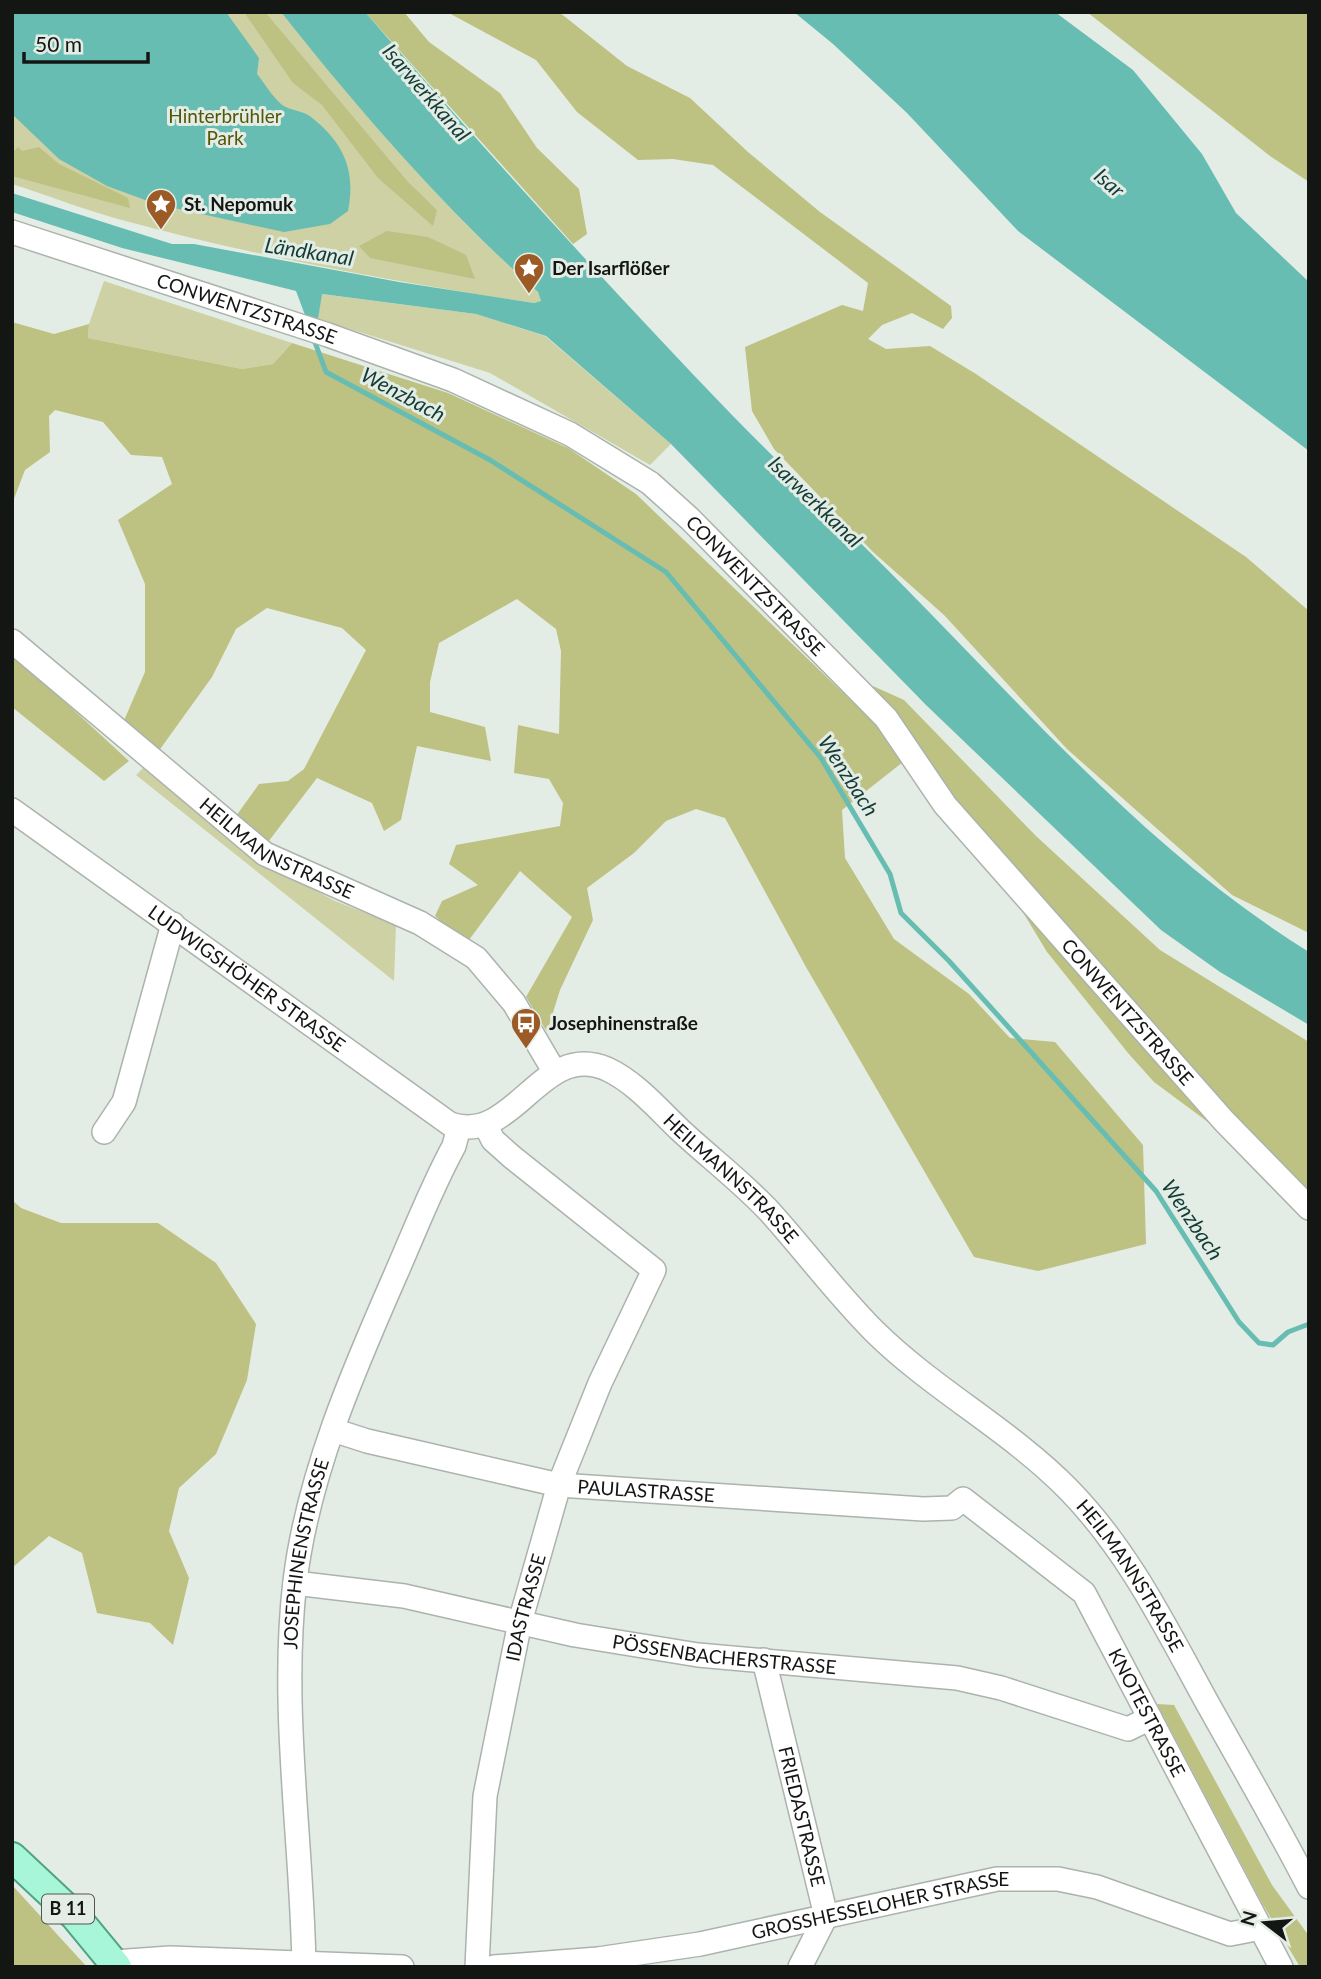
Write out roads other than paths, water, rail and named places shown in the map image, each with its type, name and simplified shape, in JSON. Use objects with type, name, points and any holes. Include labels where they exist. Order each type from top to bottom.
[{"type":"main road","name":"B 11","points":[[12,1857],[75,1916],[115,1965]]},
{"type":"street","name":"CONWENTZSTRASSE","points":[[12,232],[328,335],[453,380],[558,428],[650,483],[690,519],[886,718],[945,805],[1224,1121],[1309,1208]]},
{"type":"street","name":"HEILMANNSTRASSE","points":[[12,642],[265,854],[420,923],[476,958],[514,1003],[554,1071],[578,1064],[589,1065],[613,1073],[637,1090],[766,1209],[876,1333],[963,1406],[1012,1440],[1070,1491],[1126,1559],[1150,1598],[1309,1887]]},
{"type":"street","name":"LUDWIGSHÖHER STRASSE","points":[[12,810],[440,1119],[459,1127]]},
{"type":"street","points":[[104,1132],[124,1102],[173,924]]},
{"type":"street","points":[[459,1127],[486,1126],[510,1111],[554,1071]]},
{"type":"street","name":"IDASTRASSE","points":[[477,1967],[485,1796],[520,1622],[559,1485],[600,1383],[654,1269],[512,1157],[493,1140],[486,1126]]},
{"type":"street","name":"JOSEPHINENSTRASSE","points":[[304,1966],[291,1758],[295,1583],[309,1501],[367,1339],[454,1146],[459,1127]]},
{"type":"street","name":"PAULASTRASSE","points":[[333,1430],[380,1444],[559,1485],[923,1509],[952,1508],[963,1499]]},
{"type":"street","name":"KNOTESTRASSE","points":[[963,1499],[1084,1593],[1280,1967]]},
{"type":"street","name":"PÖSSENBACHERSTRASSE","points":[[295,1583],[404,1596],[520,1622],[698,1655],[957,1678],[1001,1688],[1128,1729],[1150,1718]]},
{"type":"street","name":"FRIEDASTRASSE","points":[[764,1660],[826,1916]]},
{"type":"street","name":"GROSSHESSELOHER STRASSE","points":[[494,1967],[598,1959],[700,1944],[997,1879],[1058,1879],[1097,1887],[1230,1934],[1261,1928]]},
{"type":"street","points":[[800,1967],[826,1916]]},
{"type":"street","points":[[115,1965],[170,1958],[304,1966],[402,1967]]},
{"type":"water","points":[[12,12],[226,12],[259,58],[257,74],[275,97],[284,106],[311,117],[339,147],[349,170],[348,211],[330,224],[284,232],[156,204],[107,186],[59,159],[12,114]]},
{"type":"water","name":"Isarwerkkanal","points":[[281,12],[365,12],[546,216],[684,365],[1064,750],[1205,878],[1309,952],[1309,1025],[1220,972],[1161,930],[926,705],[671,444],[546,336],[476,314],[322,294],[318,319],[305,315],[296,291],[122,248],[12,212],[12,193],[172,244],[194,244],[399,282],[534,303],[541,301],[538,292],[470,228],[404,158]]},
{"type":"water","name":"Isar","points":[[794,12],[1055,12],[1133,70],[1202,154],[1236,213],[1309,282],[1309,451],[1018,231],[907,113],[833,44]]},
{"type":"waterway","name":"Wenzbach","points":[[313,337],[326,372],[490,460],[666,572],[821,758],[890,874],[901,913],[949,961],[1156,1191],[1239,1322],[1259,1343],[1273,1345],[1288,1332],[1309,1324]]},
{"type":"place","name":"St. Nepomuk","points":[[161,231]]},
{"type":"place","name":"Der Isarflößer","points":[[529,295]]},
{"type":"place","name":"Josephinenstraße","points":[[526,1050]]},
{"type":"park label","name":"Hinterbrühler Park","points":[[225,127]]},
{"type":"water label","name":"Ländkanal","points":[[309,252]]}]
